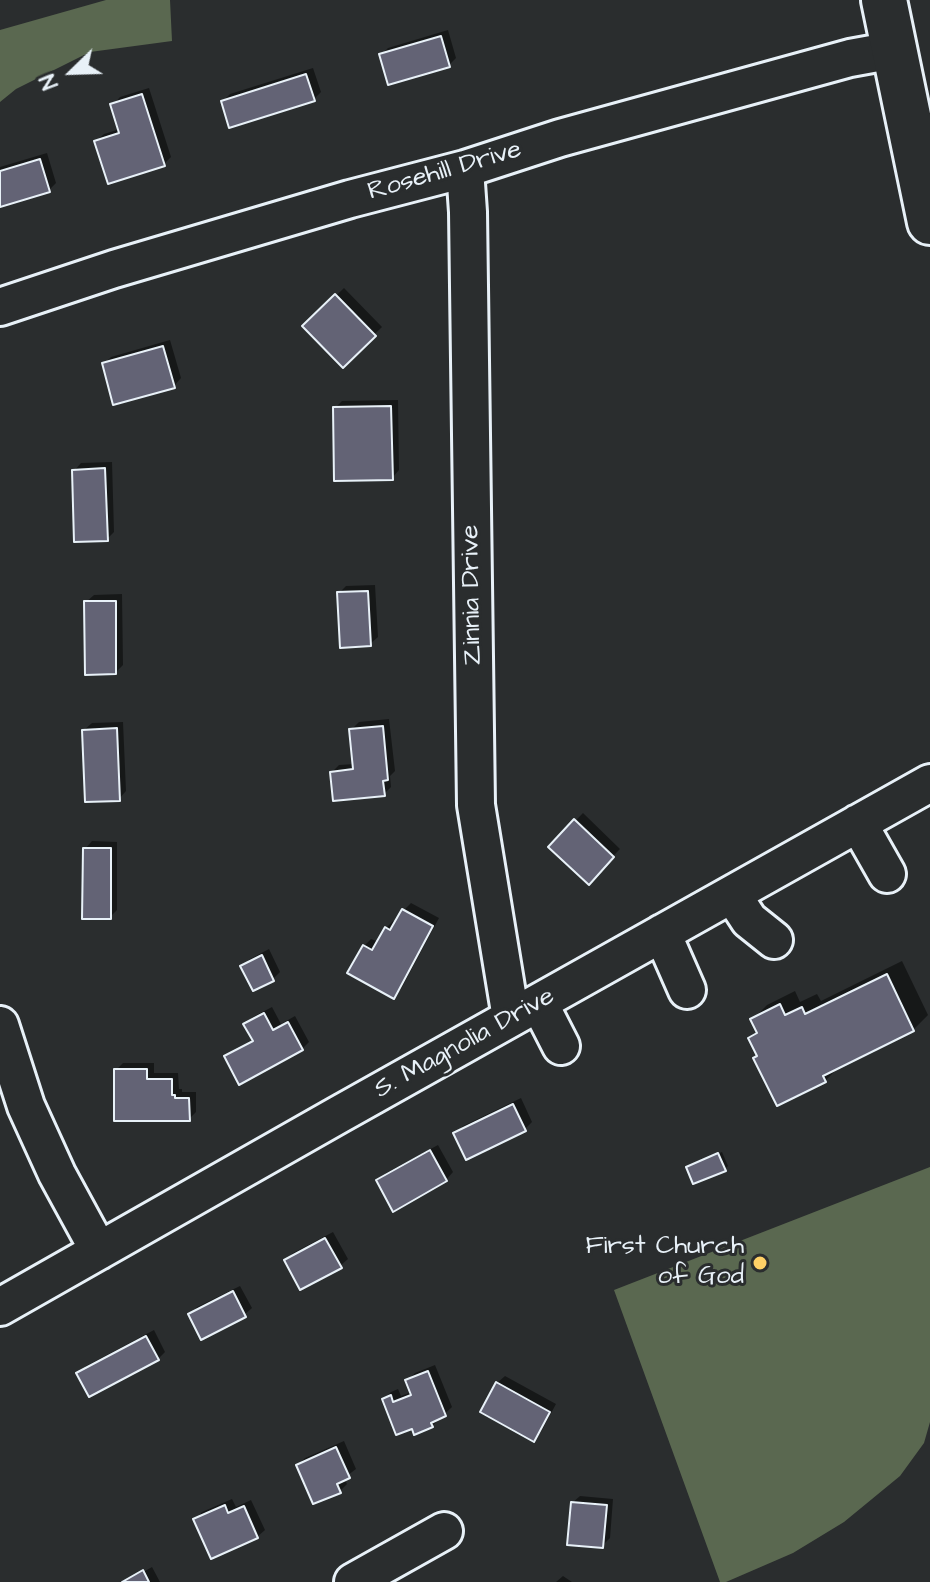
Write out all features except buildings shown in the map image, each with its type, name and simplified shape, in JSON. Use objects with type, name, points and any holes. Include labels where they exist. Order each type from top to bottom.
[{"type":"main road","points":[[884,0],[930,222]]},
{"type":"street","name":"Rosehill Drive","points":[[0,307],[114,269],[350,199],[465,169],[560,138],[850,58],[894,50]]},
{"type":"street","name":"Zinnia Drive","points":[[465,169],[476,805],[525,1011],[561,1046]]},
{"type":"street","name":"S. Magnolia Drive","points":[[0,1307],[930,783]]},
{"type":"street","points":[[858,823],[887,874]]},
{"type":"street","points":[[732,894],[749,920],[774,940]]},
{"type":"street","points":[[662,933],[687,990]]},
{"type":"street","points":[[0,1025],[26,1106],[57,1174],[99,1251]]},
{"type":"street","points":[[353,1582],[444,1531]]},
{"type":"green space","points":[[106,0],[170,0],[172,41],[90,52],[16,89],[0,102],[0,30]]},
{"type":"green space","points":[[930,1167],[930,1422],[924,1443],[900,1476],[844,1522],[793,1553],[720,1582],[614,1290]]},
{"type":"place","name":"First Church of God","points":[[760,1263]]}]
